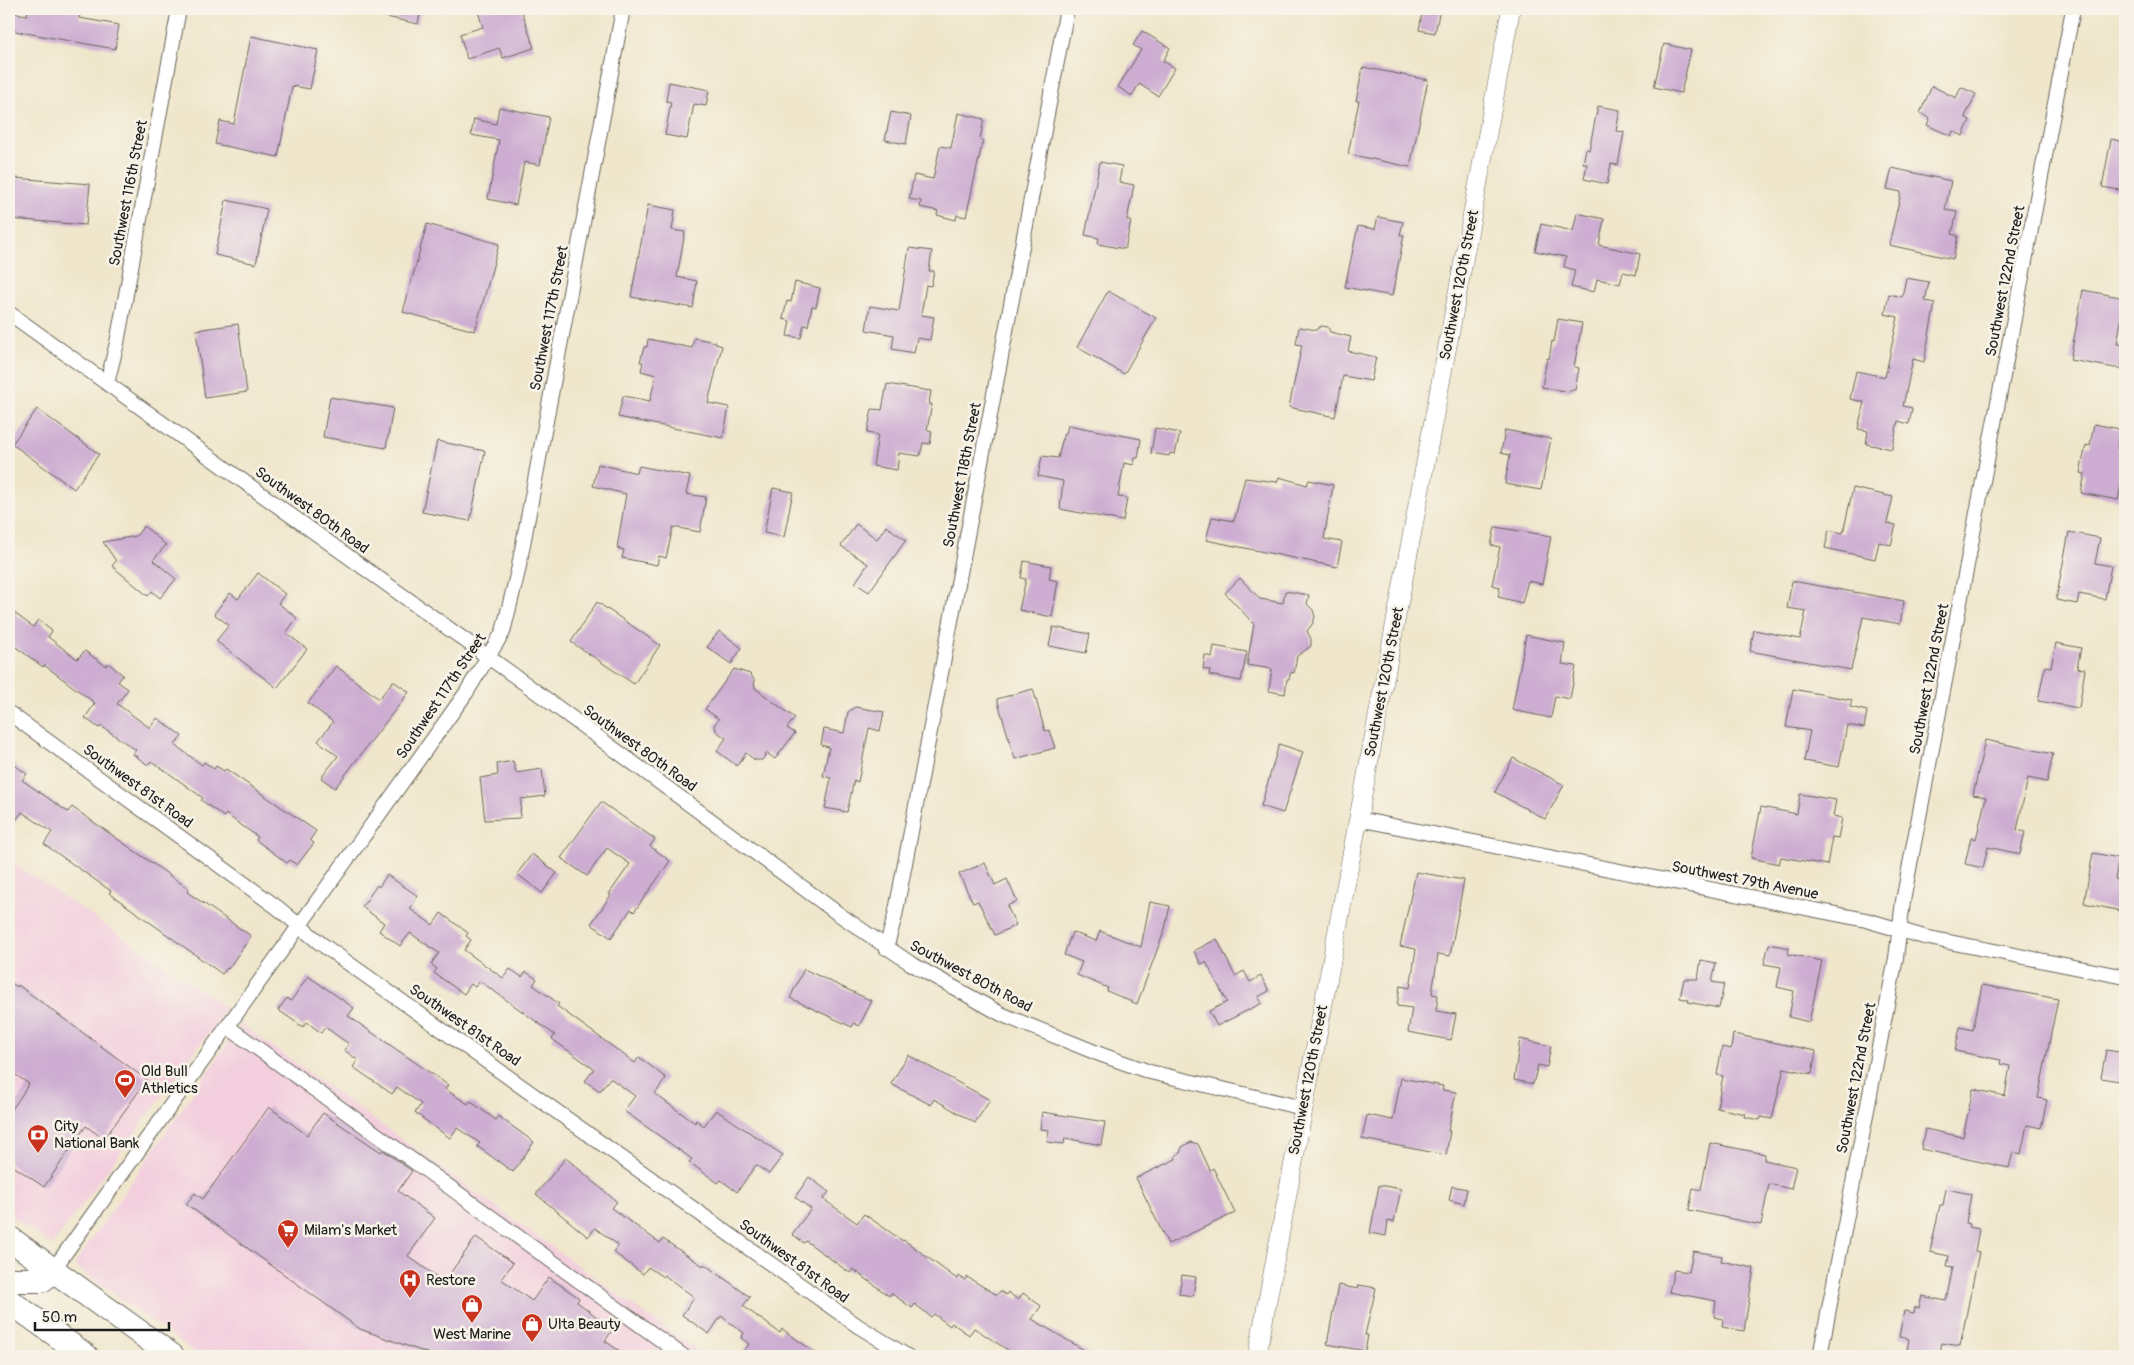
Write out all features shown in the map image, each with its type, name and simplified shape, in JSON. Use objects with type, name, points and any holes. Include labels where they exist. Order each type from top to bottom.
[{"type":"highway","points":[[9,1238],[172,1356]]},
{"type":"highway","points":[[9,1280],[42,1280],[53,1270]]},
{"type":"highway","points":[[9,1301],[86,1356]]},
{"type":"street","name":"Southwest 116th Street","points":[[107,383],[118,334],[179,9]]},
{"type":"street","name":"Southwest 117th Street","points":[[53,1270],[466,693],[503,632],[518,571],[623,9]]},
{"type":"street","name":"Southwest 118th Street","points":[[886,948],[895,916],[1067,9]]},
{"type":"street","name":"Southwest 120th Street","points":[[1257,1356],[1511,9]]},
{"type":"street","name":"Southwest 122nd Street","points":[[1820,1356],[1894,967],[1903,901],[2073,9]]},
{"type":"street","name":"Southwest 80th Road","points":[[9,314],[489,657],[886,948],[1003,1015],[1067,1042],[1150,1072],[1303,1108]]},
{"type":"street","name":"Southwest 81st Road","points":[[9,713],[270,902],[299,927],[858,1326],[907,1356]]},
{"type":"street","name":"Southwest 79th Avenue","points":[[1358,819],[1866,920],[1924,937],[2125,977]]},
{"type":"street","points":[[228,1028],[683,1356]]},
{"type":"shaded area","points":[[9,860],[227,1008],[52,1245],[9,1214]]},
{"type":"shaded area","points":[[241,1024],[704,1356],[200,1356],[74,1265]]},
{"type":"building","points":[[28,9],[81,9],[79,18],[119,25],[115,49],[9,30],[9,12],[27,15]]},
{"type":"building","points":[[378,9],[421,9],[418,24],[377,15]]},
{"type":"building","points":[[477,9],[521,9],[534,48],[503,58],[499,48],[467,59],[460,34],[483,27]]},
{"type":"building","points":[[1423,9],[1440,9],[1435,33],[1419,30]]},
{"type":"building","points":[[1142,31],[1170,48],[1163,61],[1175,68],[1158,96],[1139,84],[1132,96],[1118,87],[1141,50],[1133,45]]},
{"type":"building","points":[[251,36],[318,50],[310,89],[292,86],[278,157],[215,144],[220,121],[234,124]]},
{"type":"building","points":[[1664,44],[1691,50],[1681,93],[1654,87]]},
{"type":"building","points":[[1363,67],[1428,80],[1410,167],[1348,154],[1359,101],[1356,101]]},
{"type":"building","points":[[669,82],[709,90],[706,106],[694,104],[687,139],[665,135],[671,102],[666,101]]},
{"type":"building","points":[[1932,86],[1956,98],[1961,87],[1976,94],[1965,117],[1970,120],[1963,136],[1953,131],[1951,136],[1927,125],[1930,118],[1920,113]]},
{"type":"building","points":[[1598,106],[1620,110],[1616,131],[1624,132],[1618,165],[1611,164],[1607,184],[1584,179],[1587,164],[1583,163],[1586,149],[1589,150]]},
{"type":"building","points":[[499,107],[549,117],[540,165],[524,162],[516,205],[488,199],[499,140],[471,135],[474,119],[496,124]]},
{"type":"building","points":[[891,112],[911,116],[906,144],[885,140]]},
{"type":"building","points":[[958,113],[984,119],[980,139],[983,140],[966,217],[957,215],[956,220],[937,215],[938,211],[920,207],[921,201],[909,199],[914,175],[933,179],[940,146],[951,148]]},
{"type":"building","points":[[2111,139],[2125,142],[2125,191],[2102,187]]},
{"type":"building","points":[[1100,162],[1122,166],[1119,182],[1134,185],[1127,220],[1131,221],[1125,249],[1098,244],[1099,238],[1085,235]]},
{"type":"building","points":[[1892,168],[1951,181],[1945,210],[1957,212],[1952,234],[1958,236],[1953,259],[1889,245],[1901,192],[1887,189]]},
{"type":"building","points":[[14,178],[90,184],[86,225],[10,219]]},
{"type":"building","points":[[226,200],[267,209],[256,264],[215,255]]},
{"type":"building","points":[[648,205],[675,210],[672,230],[685,232],[677,277],[697,281],[693,308],[631,297]]},
{"type":"building","points":[[1577,213],[1604,219],[1599,245],[1640,254],[1636,275],[1623,272],[1620,284],[1597,279],[1594,292],[1571,287],[1575,270],[1564,267],[1566,257],[1535,251],[1541,224],[1573,231]]},
{"type":"building","points":[[1378,217],[1403,222],[1400,235],[1404,235],[1392,296],[1345,287],[1358,226],[1375,229]]},
{"type":"building","points":[[427,224],[499,244],[475,331],[403,312]]},
{"type":"building","points":[[909,248],[932,251],[929,271],[934,271],[931,286],[926,285],[921,315],[934,317],[930,340],[917,338],[914,353],[892,349],[894,335],[866,330],[870,306],[899,311]]},
{"type":"building","points":[[1906,278],[1929,282],[1925,301],[1935,303],[1924,362],[1913,359],[1903,406],[1912,408],[1909,424],[1898,421],[1892,449],[1866,444],[1868,431],[1858,429],[1864,402],[1850,399],[1856,371],[1885,377],[1898,317],[1885,314],[1889,294],[1902,297]]},
{"type":"building","points":[[795,282],[820,288],[816,307],[812,306],[808,326],[804,325],[801,338],[787,336],[790,321],[783,319],[787,301],[791,302]]},
{"type":"building","points":[[2083,290],[2125,298],[2117,344],[2125,345],[2121,369],[2070,360]]},
{"type":"building","points":[[1108,291],[1156,318],[1124,374],[1077,347]]},
{"type":"building","points":[[1558,319],[1582,323],[1574,367],[1579,368],[1575,390],[1570,390],[1570,392],[1542,387],[1547,358],[1549,359],[1552,341],[1554,342]]},
{"type":"building","points":[[238,324],[247,392],[205,398],[196,330]]},
{"type":"building","points":[[1321,326],[1328,327],[1330,332],[1351,337],[1348,351],[1376,357],[1371,381],[1343,376],[1335,417],[1289,407],[1302,345],[1296,344],[1299,327],[1316,330]]},
{"type":"building","points":[[694,338],[716,342],[716,344],[722,346],[708,403],[729,407],[723,438],[618,417],[623,396],[650,401],[656,375],[641,371],[643,362],[640,362],[644,347],[647,347],[648,339],[692,348]]},
{"type":"building","points":[[887,384],[931,391],[929,404],[932,404],[927,430],[932,431],[930,444],[923,443],[920,456],[899,453],[897,470],[873,466],[878,435],[867,433],[872,409],[882,410]]},
{"type":"building","points":[[330,397],[393,408],[386,448],[323,437]]},
{"type":"building","points":[[37,409],[99,454],[74,489],[12,444]]},
{"type":"building","points":[[2094,424],[2120,429],[2117,449],[2125,450],[2125,466],[2118,500],[2081,493],[2085,474],[2080,473],[2086,445],[2090,446]]},
{"type":"building","points":[[1068,425],[1141,439],[1138,458],[1135,458],[1134,465],[1124,463],[1118,497],[1127,498],[1123,521],[1060,509],[1063,481],[1038,476],[1042,456],[1058,458],[1064,433],[1066,434]]},
{"type":"building","points":[[1155,428],[1180,433],[1175,454],[1170,453],[1169,456],[1151,453]]},
{"type":"building","points":[[1505,430],[1551,439],[1541,490],[1505,484],[1510,455],[1501,453]]},
{"type":"building","points":[[437,441],[485,451],[470,521],[422,512]]},
{"type":"building","points":[[598,464],[637,473],[639,466],[690,476],[686,494],[706,497],[700,532],[673,527],[666,558],[659,556],[657,565],[622,558],[624,550],[617,548],[626,494],[593,486]]},
{"type":"building","points":[[1279,477],[1307,485],[1309,480],[1333,485],[1324,539],[1342,542],[1337,567],[1206,540],[1212,517],[1234,521],[1245,478],[1277,482]]},
{"type":"building","points":[[773,488],[793,492],[784,537],[764,533]]},
{"type":"building","points":[[1853,488],[1893,497],[1887,523],[1896,525],[1891,545],[1879,542],[1875,559],[1825,548],[1829,530],[1843,533]]},
{"type":"building","points":[[856,524],[877,539],[886,526],[906,540],[869,592],[855,583],[868,564],[841,546]]},
{"type":"building","points":[[144,526],[166,545],[153,560],[176,579],[160,598],[152,591],[148,596],[112,566],[116,561],[103,542],[136,536]]},
{"type":"building","points":[[1495,527],[1551,536],[1542,584],[1528,581],[1522,603],[1498,597],[1500,587],[1492,585],[1500,547],[1491,545]]},
{"type":"building","points":[[2069,532],[2100,538],[2095,563],[2111,566],[2105,599],[2079,594],[2077,604],[2056,600]]},
{"type":"building","points":[[1024,561],[1051,566],[1049,579],[1058,581],[1052,617],[1019,610],[1026,579],[1021,578]]},
{"type":"building","points":[[258,573],[285,594],[278,603],[297,618],[286,633],[307,649],[277,688],[216,641],[229,625],[214,614],[230,593],[238,599]]},
{"type":"building","points":[[1240,578],[1260,599],[1283,603],[1285,591],[1309,595],[1307,604],[1313,610],[1315,617],[1307,631],[1311,639],[1311,646],[1297,656],[1294,673],[1291,672],[1289,679],[1287,679],[1285,694],[1269,691],[1272,669],[1247,665],[1254,624],[1225,593]]},
{"type":"building","points":[[1792,581],[1904,601],[1900,624],[1863,617],[1851,670],[1750,651],[1754,630],[1800,639],[1806,611],[1787,608]]},
{"type":"building","points":[[597,602],[660,645],[634,684],[571,642]]},
{"type":"building","points":[[9,609],[33,627],[38,620],[52,631],[48,637],[77,659],[85,651],[106,666],[108,663],[123,675],[118,682],[128,689],[117,704],[150,728],[157,718],[182,736],[175,745],[202,765],[204,762],[214,769],[216,766],[224,771],[226,769],[316,831],[310,840],[314,843],[297,865],[290,860],[287,863],[256,840],[258,837],[226,814],[224,817],[201,800],[203,798],[170,774],[151,761],[148,765],[133,754],[136,750],[101,726],[99,728],[85,718],[95,703],[9,642]]},
{"type":"building","points":[[1053,627],[1090,634],[1086,653],[1049,646]]},
{"type":"building","points":[[719,631],[742,648],[731,664],[707,647]]},
{"type":"building","points":[[1526,635],[1565,643],[1562,664],[1576,666],[1570,699],[1555,696],[1551,718],[1512,710]]},
{"type":"building","points":[[2056,643],[2081,648],[2077,668],[2085,669],[2079,708],[2038,701],[2045,666],[2051,667]]},
{"type":"building","points":[[1214,646],[1247,652],[1241,681],[1209,675],[1210,670],[1203,669],[1205,655],[1212,657]]},
{"type":"building","points":[[336,666],[379,699],[393,681],[409,692],[335,788],[321,778],[338,756],[318,741],[333,722],[308,703]]},
{"type":"building","points":[[734,669],[750,674],[754,679],[755,688],[795,718],[787,728],[795,733],[775,759],[767,753],[762,760],[755,760],[746,753],[737,766],[717,751],[726,738],[717,732],[714,725],[719,719],[705,709]]},
{"type":"building","points":[[1033,689],[1045,731],[1049,730],[1055,748],[1015,759],[997,699]]},
{"type":"building","points":[[1793,689],[1852,700],[1850,707],[1867,711],[1864,728],[1847,725],[1839,767],[1804,761],[1810,731],[1786,727]]},
{"type":"building","points":[[855,707],[884,712],[880,731],[869,728],[858,782],[854,780],[847,812],[825,808],[831,778],[823,776],[829,747],[821,745],[824,729],[844,733],[848,712]]},
{"type":"building","points":[[1985,740],[2053,754],[2047,782],[2028,778],[2017,830],[2025,832],[2020,854],[1988,847],[1983,868],[1965,864],[1971,837],[1976,839],[1986,797],[1973,795]]},
{"type":"building","points":[[1279,744],[1303,752],[1283,813],[1261,806]]},
{"type":"building","points":[[1513,758],[1564,785],[1545,819],[1495,792]]},
{"type":"building","points":[[9,761],[27,774],[22,780],[68,812],[72,807],[189,889],[187,892],[251,936],[228,969],[222,974],[109,893],[111,891],[44,844],[52,832],[22,812],[9,830]]},
{"type":"building","points":[[513,761],[516,773],[542,769],[545,796],[521,799],[520,818],[485,820],[480,778],[498,775],[497,764]]},
{"type":"building","points":[[1800,794],[1836,800],[1833,816],[1842,818],[1838,838],[1832,837],[1827,865],[1781,857],[1779,864],[1751,858],[1761,807],[1797,814]]},
{"type":"building","points":[[601,802],[655,839],[650,846],[670,861],[634,912],[631,909],[611,938],[591,924],[630,864],[607,848],[587,876],[561,858]]},
{"type":"building","points":[[2093,853],[2119,858],[2115,879],[2125,881],[2125,912],[2084,903]]},
{"type":"building","points":[[532,854],[557,873],[542,893],[517,874]]},
{"type":"building","points":[[985,863],[995,885],[1007,879],[1017,901],[1007,906],[1016,925],[995,935],[978,901],[973,903],[959,874]]},
{"type":"building","points":[[1416,872],[1464,880],[1450,956],[1438,954],[1432,994],[1438,995],[1436,1011],[1456,1014],[1451,1040],[1408,1032],[1412,1008],[1397,1006],[1400,986],[1410,988],[1416,949],[1400,946]]},
{"type":"building","points":[[387,875],[418,896],[410,909],[433,925],[441,913],[468,933],[466,936],[471,940],[464,950],[503,978],[510,969],[522,977],[526,972],[537,979],[533,985],[559,1004],[557,1006],[635,1063],[639,1057],[666,1078],[655,1094],[695,1123],[696,1120],[704,1126],[716,1110],[783,1155],[769,1174],[756,1165],[737,1192],[721,1180],[718,1183],[689,1162],[692,1159],[624,1111],[635,1096],[610,1078],[600,1091],[585,1081],[594,1069],[552,1039],[555,1035],[480,981],[475,987],[471,984],[464,994],[434,973],[437,969],[431,964],[439,953],[410,933],[400,946],[379,931],[384,923],[362,907],[377,885],[379,887]]},
{"type":"building","points":[[1150,902],[1170,906],[1165,929],[1137,1004],[1107,991],[1108,988],[1077,975],[1082,962],[1064,955],[1072,932],[1096,941],[1100,931],[1141,947]]},
{"type":"building","points":[[1217,939],[1235,976],[1244,971],[1250,982],[1261,976],[1269,991],[1258,997],[1262,1003],[1217,1026],[1209,1011],[1227,1002],[1206,962],[1201,964],[1194,951]]},
{"type":"building","points":[[1769,944],[1789,948],[1788,954],[1822,961],[1809,1022],[1789,1017],[1794,991],[1777,987],[1781,967],[1764,964]]},
{"type":"building","points":[[1701,960],[1716,963],[1712,982],[1724,984],[1719,1008],[1688,1002],[1689,1000],[1680,998],[1684,979],[1698,979]]},
{"type":"building","points":[[804,969],[872,1001],[859,1026],[854,1023],[852,1027],[790,998]]},
{"type":"building","points":[[308,976],[354,1008],[348,1016],[448,1085],[445,1089],[468,1104],[470,1101],[496,1120],[498,1116],[534,1142],[513,1172],[477,1146],[480,1143],[457,1128],[450,1138],[415,1113],[421,1104],[397,1087],[392,1094],[353,1067],[358,1060],[344,1050],[349,1044],[325,1027],[321,1033],[307,1022],[303,1027],[278,1010],[287,998],[291,1001]]},
{"type":"building","points":[[9,981],[17,987],[18,985],[147,1080],[104,1139],[86,1126],[44,1187],[9,1163],[9,1114],[29,1084],[9,1070]]},
{"type":"building","points":[[1982,985],[2058,999],[2038,1098],[2047,1100],[2041,1128],[2027,1125],[2021,1154],[2013,1152],[2009,1168],[1921,1149],[1925,1129],[1963,1137],[1973,1089],[2005,1096],[2010,1066],[2000,1064],[2001,1060],[1955,1051],[1960,1027],[1973,1030]]},
{"type":"building","points":[[1733,1034],[1816,1051],[1812,1074],[1784,1068],[1772,1119],[1761,1117],[1760,1120],[1744,1117],[1745,1114],[1717,1108],[1723,1076],[1717,1075],[1722,1047],[1731,1049]]},
{"type":"building","points":[[1520,1039],[1551,1046],[1547,1067],[1538,1065],[1533,1084],[1514,1080]]},
{"type":"building","points":[[2106,1050],[2125,1053],[2125,1082],[2101,1078]]},
{"type":"building","points":[[908,1055],[990,1100],[975,1123],[934,1099],[931,1105],[891,1084]]},
{"type":"building","points":[[1401,1078],[1443,1086],[1442,1090],[1456,1092],[1448,1131],[1450,1131],[1446,1155],[1362,1139],[1367,1115],[1393,1120]]},
{"type":"building","points":[[269,1107],[307,1135],[323,1113],[381,1152],[383,1150],[412,1171],[398,1191],[435,1218],[408,1256],[444,1282],[476,1237],[513,1263],[501,1279],[532,1301],[549,1277],[579,1298],[577,1302],[613,1329],[605,1341],[627,1356],[435,1356],[360,1329],[186,1204],[195,1193],[203,1199]]},
{"type":"building","points":[[1042,1112],[1105,1122],[1101,1145],[1065,1138],[1064,1144],[1047,1142],[1049,1130],[1040,1129]]},
{"type":"building","points":[[1191,1142],[1198,1144],[1210,1170],[1213,1168],[1235,1213],[1168,1244],[1136,1178],[1176,1159],[1175,1156],[1180,1153],[1182,1147]]},
{"type":"building","points":[[1710,1143],[1765,1154],[1764,1160],[1796,1167],[1791,1189],[1769,1184],[1761,1225],[1689,1210],[1693,1188],[1701,1190]]},
{"type":"building","points":[[566,1158],[617,1202],[611,1208],[660,1243],[663,1239],[703,1266],[704,1264],[750,1297],[743,1306],[780,1333],[782,1329],[820,1356],[740,1356],[749,1344],[741,1338],[744,1333],[721,1316],[709,1334],[682,1315],[694,1297],[664,1275],[663,1277],[648,1267],[643,1274],[613,1252],[618,1245],[595,1228],[588,1237],[536,1194]]},
{"type":"building","points":[[809,1177],[829,1192],[823,1199],[857,1223],[864,1214],[904,1240],[957,1279],[959,1276],[965,1280],[967,1277],[997,1295],[1000,1291],[1006,1295],[1008,1292],[1018,1300],[1023,1293],[1041,1306],[1032,1319],[1094,1356],[1017,1356],[974,1328],[969,1335],[952,1323],[950,1326],[934,1314],[931,1317],[915,1304],[912,1308],[891,1293],[889,1296],[853,1269],[850,1273],[806,1241],[804,1243],[792,1234],[811,1209],[795,1197]]},
{"type":"building","points":[[1379,1185],[1401,1189],[1394,1222],[1388,1221],[1386,1236],[1370,1233]]},
{"type":"building","points":[[1452,1186],[1467,1189],[1464,1204],[1449,1200]]},
{"type":"building","points":[[1946,1189],[1971,1194],[1966,1223],[1970,1224],[1969,1227],[1979,1229],[1975,1251],[1979,1252],[1960,1346],[1942,1343],[1939,1356],[1906,1356],[1909,1339],[1899,1337],[1904,1311],[1914,1313],[1915,1307],[1919,1308],[1922,1296],[1946,1301],[1953,1267],[1947,1266],[1949,1256],[1930,1252],[1940,1205],[1943,1205]]},
{"type":"building","points":[[1693,1251],[1722,1256],[1721,1261],[1754,1268],[1744,1331],[1722,1327],[1723,1319],[1714,1317],[1716,1301],[1669,1292],[1674,1270],[1689,1272]]},
{"type":"building","points":[[1182,1275],[1196,1277],[1193,1296],[1179,1294]]},
{"type":"building","points":[[1338,1285],[1358,1289],[1359,1285],[1376,1288],[1365,1335],[1368,1335],[1365,1351],[1327,1344]]},
{"type":"place","name":"Old Bull Athletics","points":[[125,1099]]},
{"type":"place","name":"City National Bank","points":[[38,1154]]},
{"type":"place","name":"Milam's Market","points":[[288,1249]]},
{"type":"place","name":"Restore","points":[[410,1299]]},
{"type":"place","name":"West Marine","points":[[472,1324]]},
{"type":"place","name":"Ulta Beauty","points":[[532,1343]]}]
